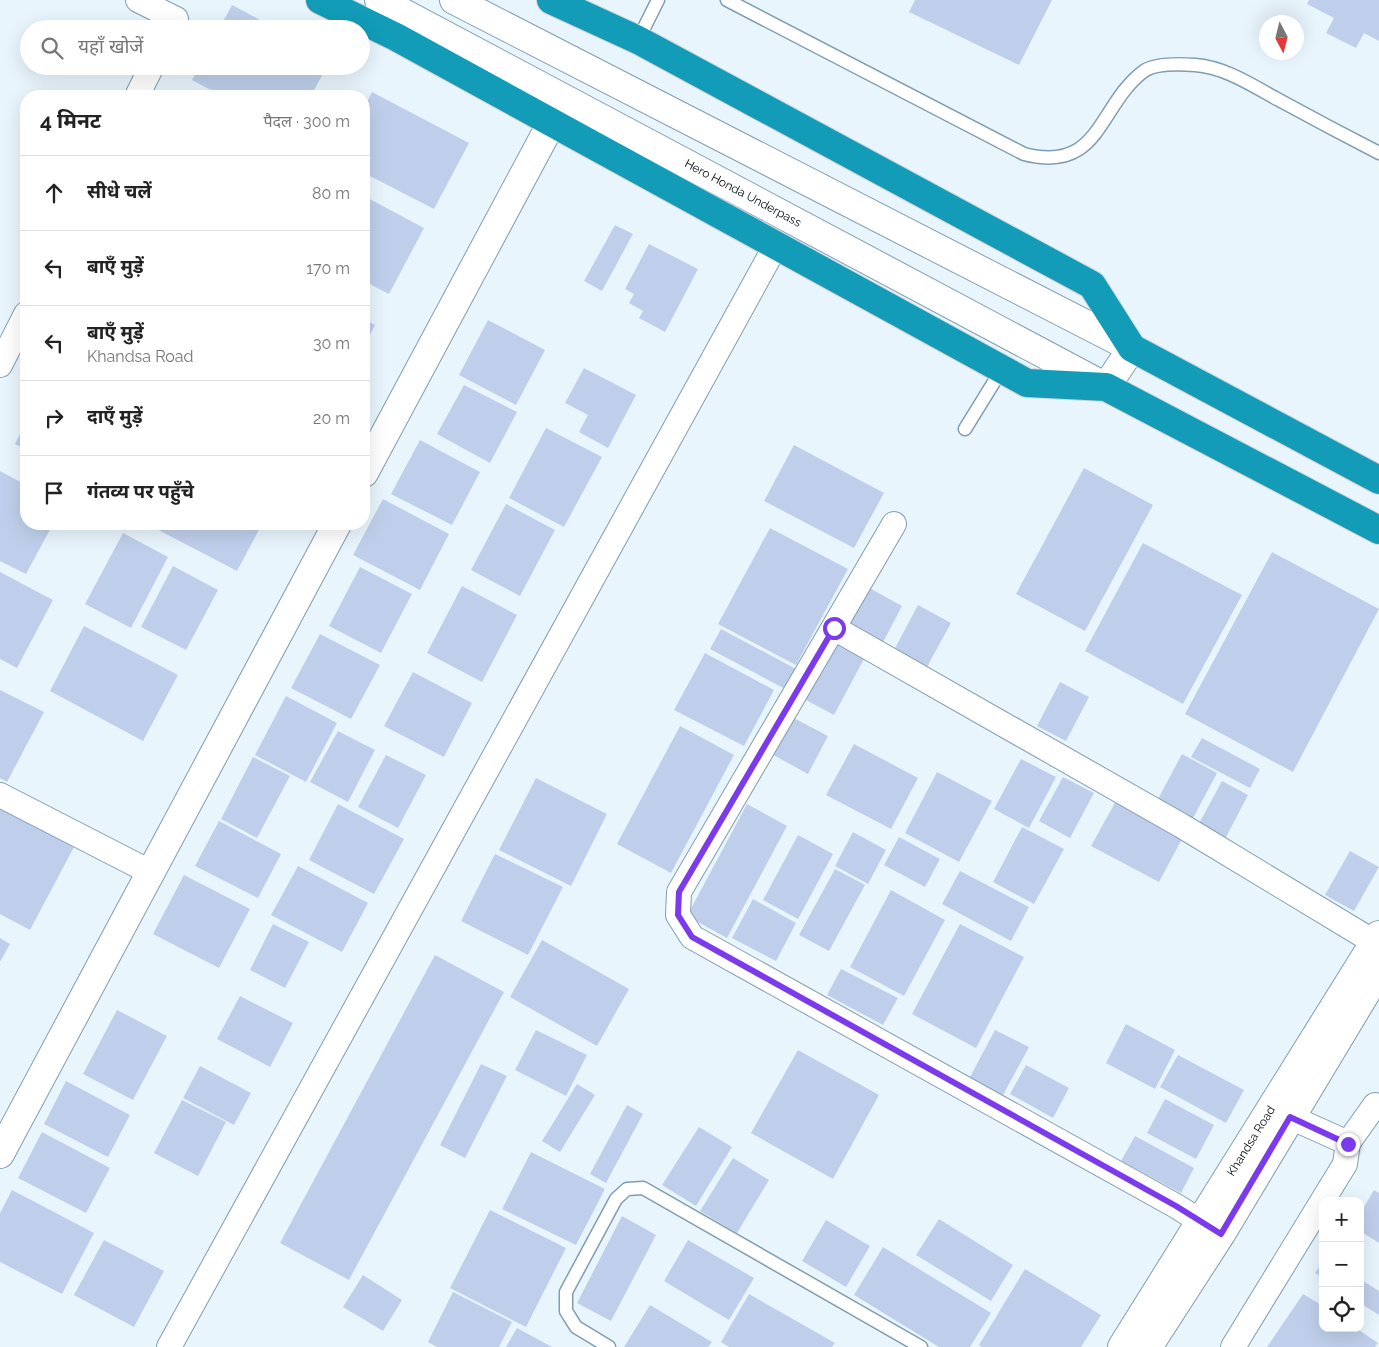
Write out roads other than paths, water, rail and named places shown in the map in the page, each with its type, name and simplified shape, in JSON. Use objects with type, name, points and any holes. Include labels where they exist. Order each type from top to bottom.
[{"type":"highway","points":[[320,0],[361,20]]},
{"type":"highway","points":[[551,0],[638,40],[1092,285],[1132,348],[1379,480]]},
{"type":"highway","points":[[370,24],[1027,383],[1106,387],[1379,530]]},
{"type":"street","points":[[138,0],[178,16]]},
{"type":"street","name":"Hero Honda Underpass","points":[[380,0],[1106,387]]},
{"type":"street","points":[[454,0],[1132,348],[1106,387]]},
{"type":"street","points":[[140,90],[148,75]]},
{"type":"street","points":[[370,462],[552,122]]},
{"type":"street","points":[[169,1347],[776,245]]},
{"type":"street","points":[[0,365],[20,326]]},
{"type":"street","points":[[894,524],[679,892],[678,915],[692,937],[1211,1228]]},
{"type":"street","points":[[0,1154],[334,530]]},
{"type":"street","points":[[834,628],[1378,940]]},
{"type":"street","points":[[0,795],[150,872]]},
{"type":"street","name":"Khandsa Road","points":[[1148,1347],[1211,1228],[1378,940]]},
{"type":"street","name":"Khandsa Road","points":[[1122,1347],[1211,1228],[1290,1117],[1375,984]]},
{"type":"street","points":[[1233,1347],[1345,1164],[1348,1144],[1376,1104]]},
{"type":"street","points":[[1290,1117],[1348,1144]]},
{"type":"lane","points":[[638,40],[658,0]]},
{"type":"lane","points":[[727,0],[1024,154],[1043,159],[1063,156],[1080,148],[1094,137],[1125,90],[1145,70],[1167,65],[1197,65],[1232,75],[1379,153]]},
{"type":"lane","points":[[965,429],[1002,369]]},
{"type":"lane","points":[[609,1347],[576,1327],[566,1311],[566,1292],[616,1199],[627,1189],[643,1188],[922,1347]]}]
